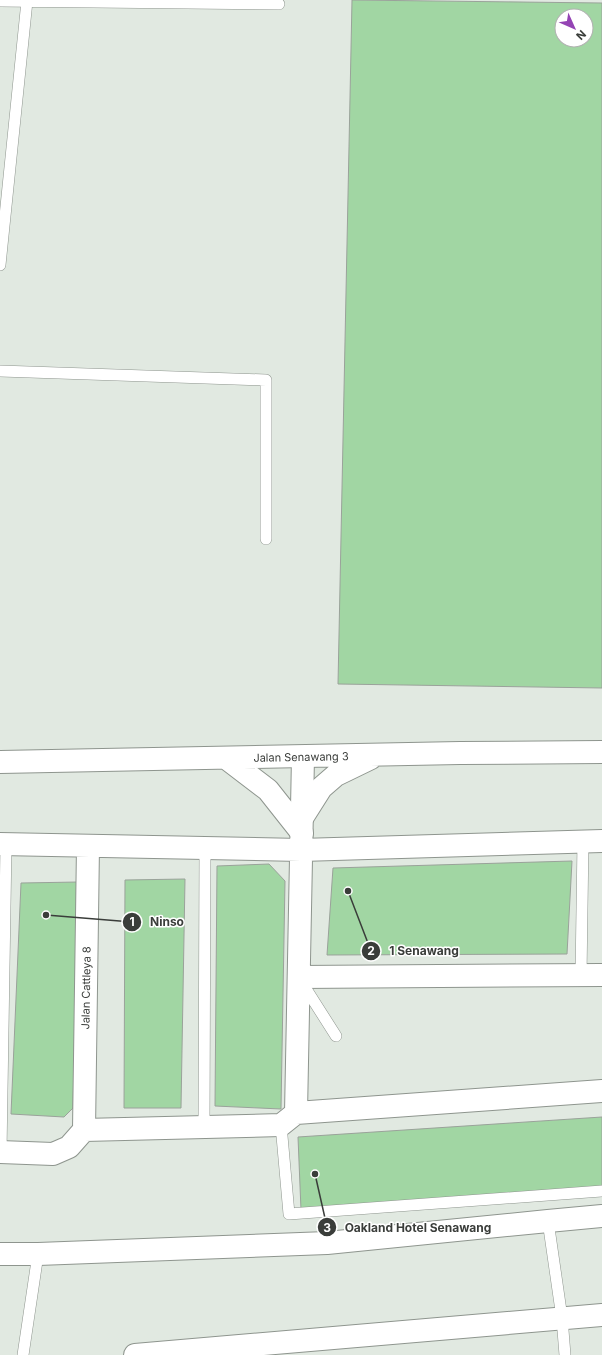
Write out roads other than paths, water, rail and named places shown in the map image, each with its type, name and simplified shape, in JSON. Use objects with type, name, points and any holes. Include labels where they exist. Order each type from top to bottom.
[{"type":"street","name":"Jalan Senawang 3","points":[[0,762],[460,753],[602,752]]},
{"type":"street","points":[[302,834],[321,788],[336,775],[377,755]]},
{"type":"street","points":[[289,1119],[299,977],[303,757]]},
{"type":"street","points":[[226,758],[268,790],[302,834]]},
{"type":"street","points":[[3,844],[205,848],[302,834],[593,841]]},
{"type":"street","name":"Jalan Cattleya 8","points":[[84,1130],[88,846]]},
{"type":"street","points":[[299,977],[592,976]]},
{"type":"street","points":[[1,1152],[53,1154],[70,1147],[84,1130],[204,1127],[602,1091]]},
{"type":"street","points":[[0,1254],[38,1254],[327,1243],[548,1220],[602,1216]]},
{"type":"street","points":[[135,1355],[602,1315]]},
{"type":"lane","points":[[0,1],[279,4]]},
{"type":"lane","points":[[0,265],[27,1]]},
{"type":"lane","points":[[0,371],[266,380],[266,539]]},
{"type":"lane","points":[[592,976],[593,841]]},
{"type":"lane","points":[[1,1152],[3,844]]},
{"type":"lane","points":[[204,1127],[205,848]]},
{"type":"lane","points":[[299,977],[336,1036]]},
{"type":"lane","points":[[289,1119],[288,1214],[602,1191]]},
{"type":"lane","points":[[548,1220],[562,1318],[565,1355]]},
{"type":"lane","points":[[23,1355],[38,1254]]},
{"type":"place","name":"1 Senawang","points":[[348,891]]},
{"type":"place","name":"Ninso","points":[[46,915]]},
{"type":"place","name":"Oakland Hotel Senawang","points":[[315,1174]]}]
